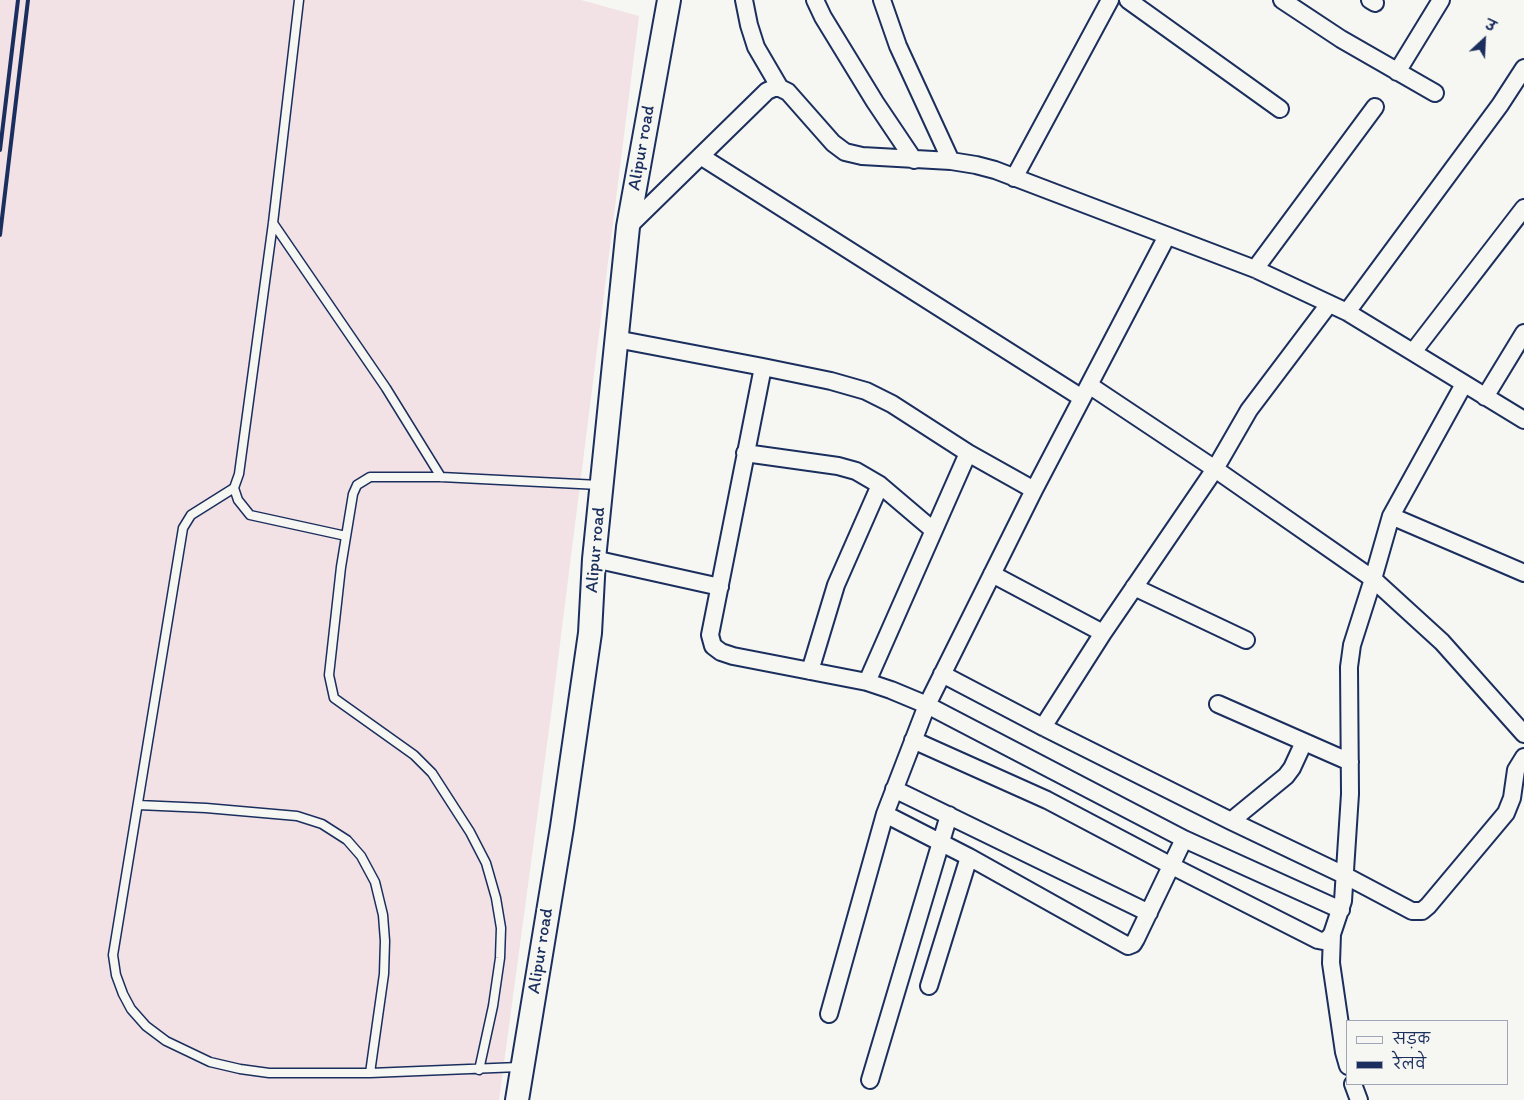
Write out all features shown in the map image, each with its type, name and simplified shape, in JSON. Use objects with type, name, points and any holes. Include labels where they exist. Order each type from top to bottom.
[{"type":"street","name":"Alipur road","points":[[517,1100],[562,827],[590,633],[594,559],[628,227],[669,0]]},
{"type":"street","points":[[744,0],[756,47],[780,88]]},
{"type":"street","points":[[815,0],[823,18],[874,102],[914,160]]},
{"type":"street","points":[[882,0],[898,46],[951,161]]},
{"type":"street","points":[[1014,178],[1110,0]]},
{"type":"street","points":[[1128,0],[1280,109]]},
{"type":"street","points":[[1282,0],[1341,39],[1435,93]]},
{"type":"street","points":[[1398,72],[1442,0]]},
{"type":"street","points":[[1347,312],[1500,105],[1524,68]]},
{"type":"street","points":[[628,227],[702,157],[767,91],[780,88],[788,92],[832,144],[845,152],[862,156],[976,164],[1255,269],[1347,312],[1524,420]]},
{"type":"street","points":[[1255,269],[1375,107]]},
{"type":"street","points":[[702,157],[1215,469],[1373,580],[1442,642],[1524,734]]},
{"type":"street","points":[[1413,352],[1524,208]]},
{"type":"street","points":[[829,1014],[885,814],[927,705],[1034,490],[1166,236]]},
{"type":"street","points":[[1043,727],[1103,633],[1215,469],[1249,410],[1329,304]]},
{"type":"street","points":[[1485,397],[1524,334]]},
{"type":"street","points":[[616,340],[831,381],[866,392],[892,404],[968,453],[1034,490]]},
{"type":"street","points":[[763,367],[710,635],[713,646],[721,652],[733,656],[867,682],[927,705],[1184,839],[1341,910]]},
{"type":"street","points":[[1346,1059],[1330,963],[1332,934],[1343,900],[1350,794],[1350,656],[1391,516],[1464,384]]},
{"type":"street","points":[[745,452],[838,466],[856,471],[880,486],[933,530]]},
{"type":"street","points":[[867,682],[968,453]]},
{"type":"street","points":[[810,672],[836,585],[880,486]]},
{"type":"street","points":[[1391,516],[1524,573]]},
{"type":"street","points":[[594,559],[720,587]]},
{"type":"street","points":[[992,574],[1103,633]]},
{"type":"street","points":[[1134,587],[1246,640]]},
{"type":"street","points":[[942,674],[1043,727],[1230,821],[1344,875],[1412,911],[1422,910],[1428,906],[1506,813],[1512,798],[1516,770],[1524,756]]},
{"type":"street","points":[[1218,704],[1350,762]]},
{"type":"street","points":[[913,740],[1047,800],[1318,940],[1328,939],[1332,934]]},
{"type":"street","points":[[1230,821],[1286,776],[1292,768],[1304,742]]},
{"type":"street","points":[[894,788],[1149,913]]},
{"type":"street","points":[[885,814],[969,857],[1128,946],[1133,944],[1184,839]]},
{"type":"street","points":[[870,1080],[949,815]]},
{"type":"street","points":[[929,986],[969,857]]},
{"type":"street","points":[[1353,1085],[1359,1100]]},
{"type":"lane","points":[[299,0],[273,223],[239,474],[234,488],[238,500],[250,515],[346,536]]},
{"type":"lane","points":[[273,223],[386,388],[441,477]]},
{"type":"lane","points":[[479,1070],[493,1006],[500,958],[501,928],[496,898],[486,863],[470,832],[432,773],[414,755],[334,698],[329,675],[353,494],[357,485],[370,477],[441,477],[601,485]]},
{"type":"lane","points":[[234,488],[191,515],[183,528],[113,955],[116,975],[123,994],[131,1009],[146,1026],[166,1040],[210,1062],[240,1069],[269,1072],[370,1074],[522,1067]]},
{"type":"lane","points":[[138,805],[206,808],[297,816],[322,824],[346,840],[362,856],[375,882],[383,916],[385,941],[384,974],[370,1074]]},
{"type":"shaded area","points":[[0,0],[581,0],[639,16],[552,707],[499,1100],[0,1100]]},
{"type":"railway","points":[[0,150],[18,0]]},
{"type":"railway","points":[[0,235],[28,0]]}]
